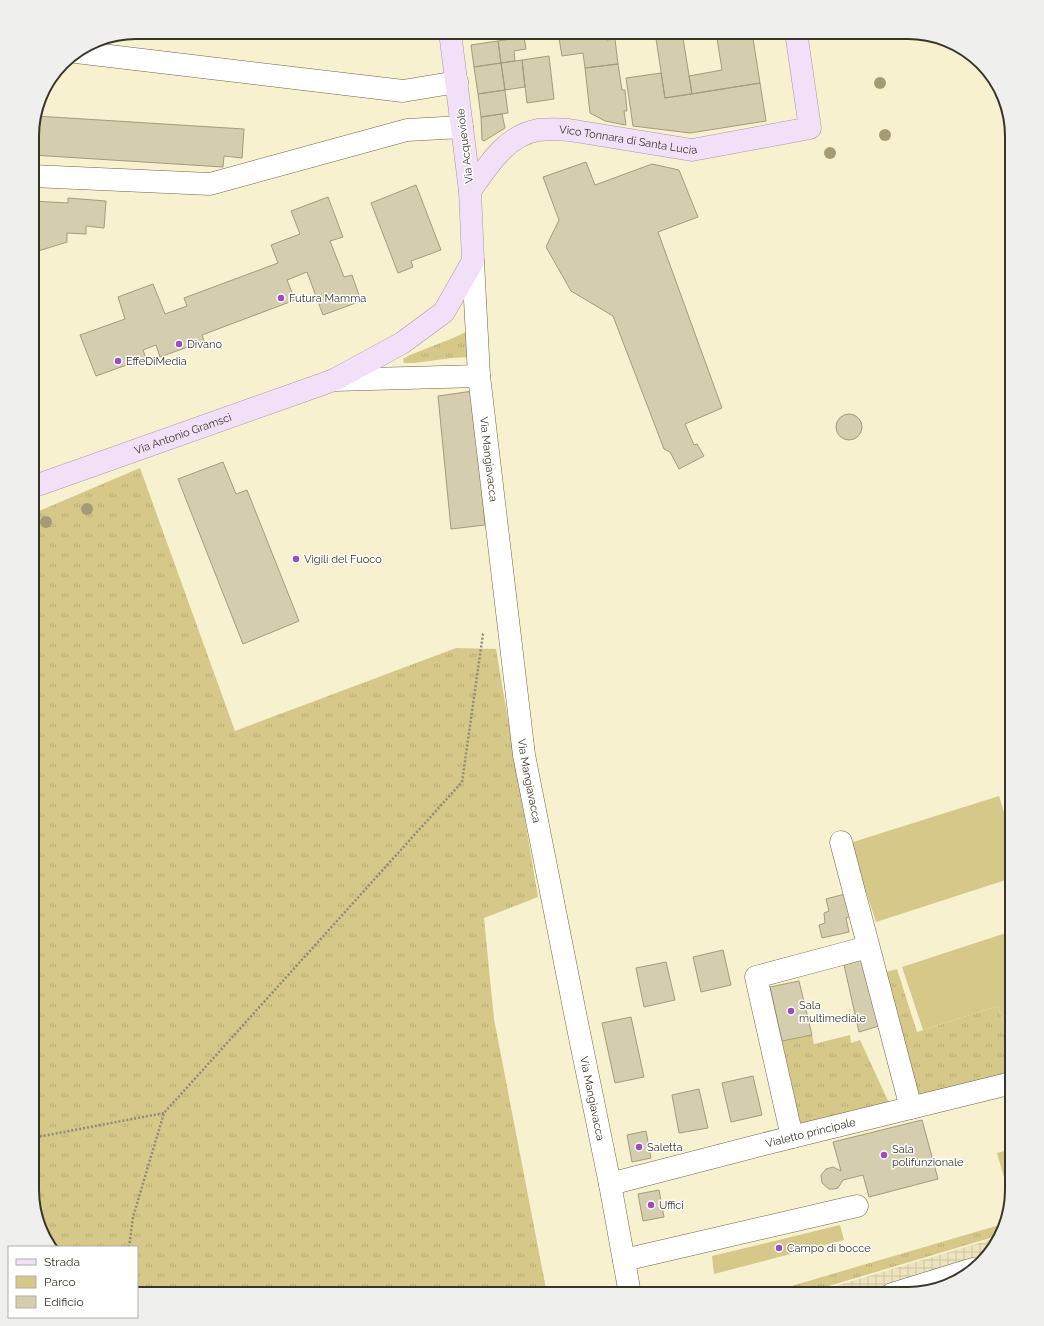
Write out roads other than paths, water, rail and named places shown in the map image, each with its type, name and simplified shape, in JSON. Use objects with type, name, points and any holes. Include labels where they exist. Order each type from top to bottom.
[{"type":"main road","name":"Via Acqueviole","points":[[451,39],[470,191],[473,261]]},
{"type":"main road","name":"Vico Tonnara di Santa Lucia","points":[[470,191],[495,158],[508,144],[526,134],[537,131],[548,129],[569,130],[692,150],[810,128],[797,39]]},
{"type":"main road","name":"Via Antonio Gramsci","points":[[39,485],[334,380],[402,343],[444,312],[473,261]]},
{"type":"street","points":[[85,53],[403,91],[457,82]]},
{"type":"street","points":[[39,176],[210,184],[407,130],[462,127]]},
{"type":"street","name":"Via Mangiavacca","points":[[473,261],[479,376],[524,755],[610,1184],[629,1287]]},
{"type":"street","name":"Via Antonio Gramsci","points":[[334,380],[479,376]]},
{"type":"street","points":[[841,842],[911,1108]]},
{"type":"street","points":[[792,1137],[756,977],[868,947]]},
{"type":"street","name":"Vialetto principale","points":[[610,1184],[792,1137],[1005,1085]]},
{"type":"street","points":[[624,1260],[857,1206]]},
{"type":"street","points":[[917,1286],[956,1274]]},
{"type":"place","name":"Futura Mamma","points":[[281,298]]},
{"type":"place","name":"Divano","points":[[179,344]]},
{"type":"place","name":"EffeDiMedia","points":[[118,361]]},
{"type":"place","name":"Vigili del Fuoco","points":[[296,559]]},
{"type":"place","name":"Sala multimediale","points":[[791,1011]]},
{"type":"place","name":"Saletta","points":[[639,1147]]},
{"type":"place","name":"Sala polifunzionale","points":[[884,1155]]},
{"type":"place","name":"Uffici","points":[[651,1205]]},
{"type":"place","name":"Campo di bocce","points":[[779,1248]]}]
